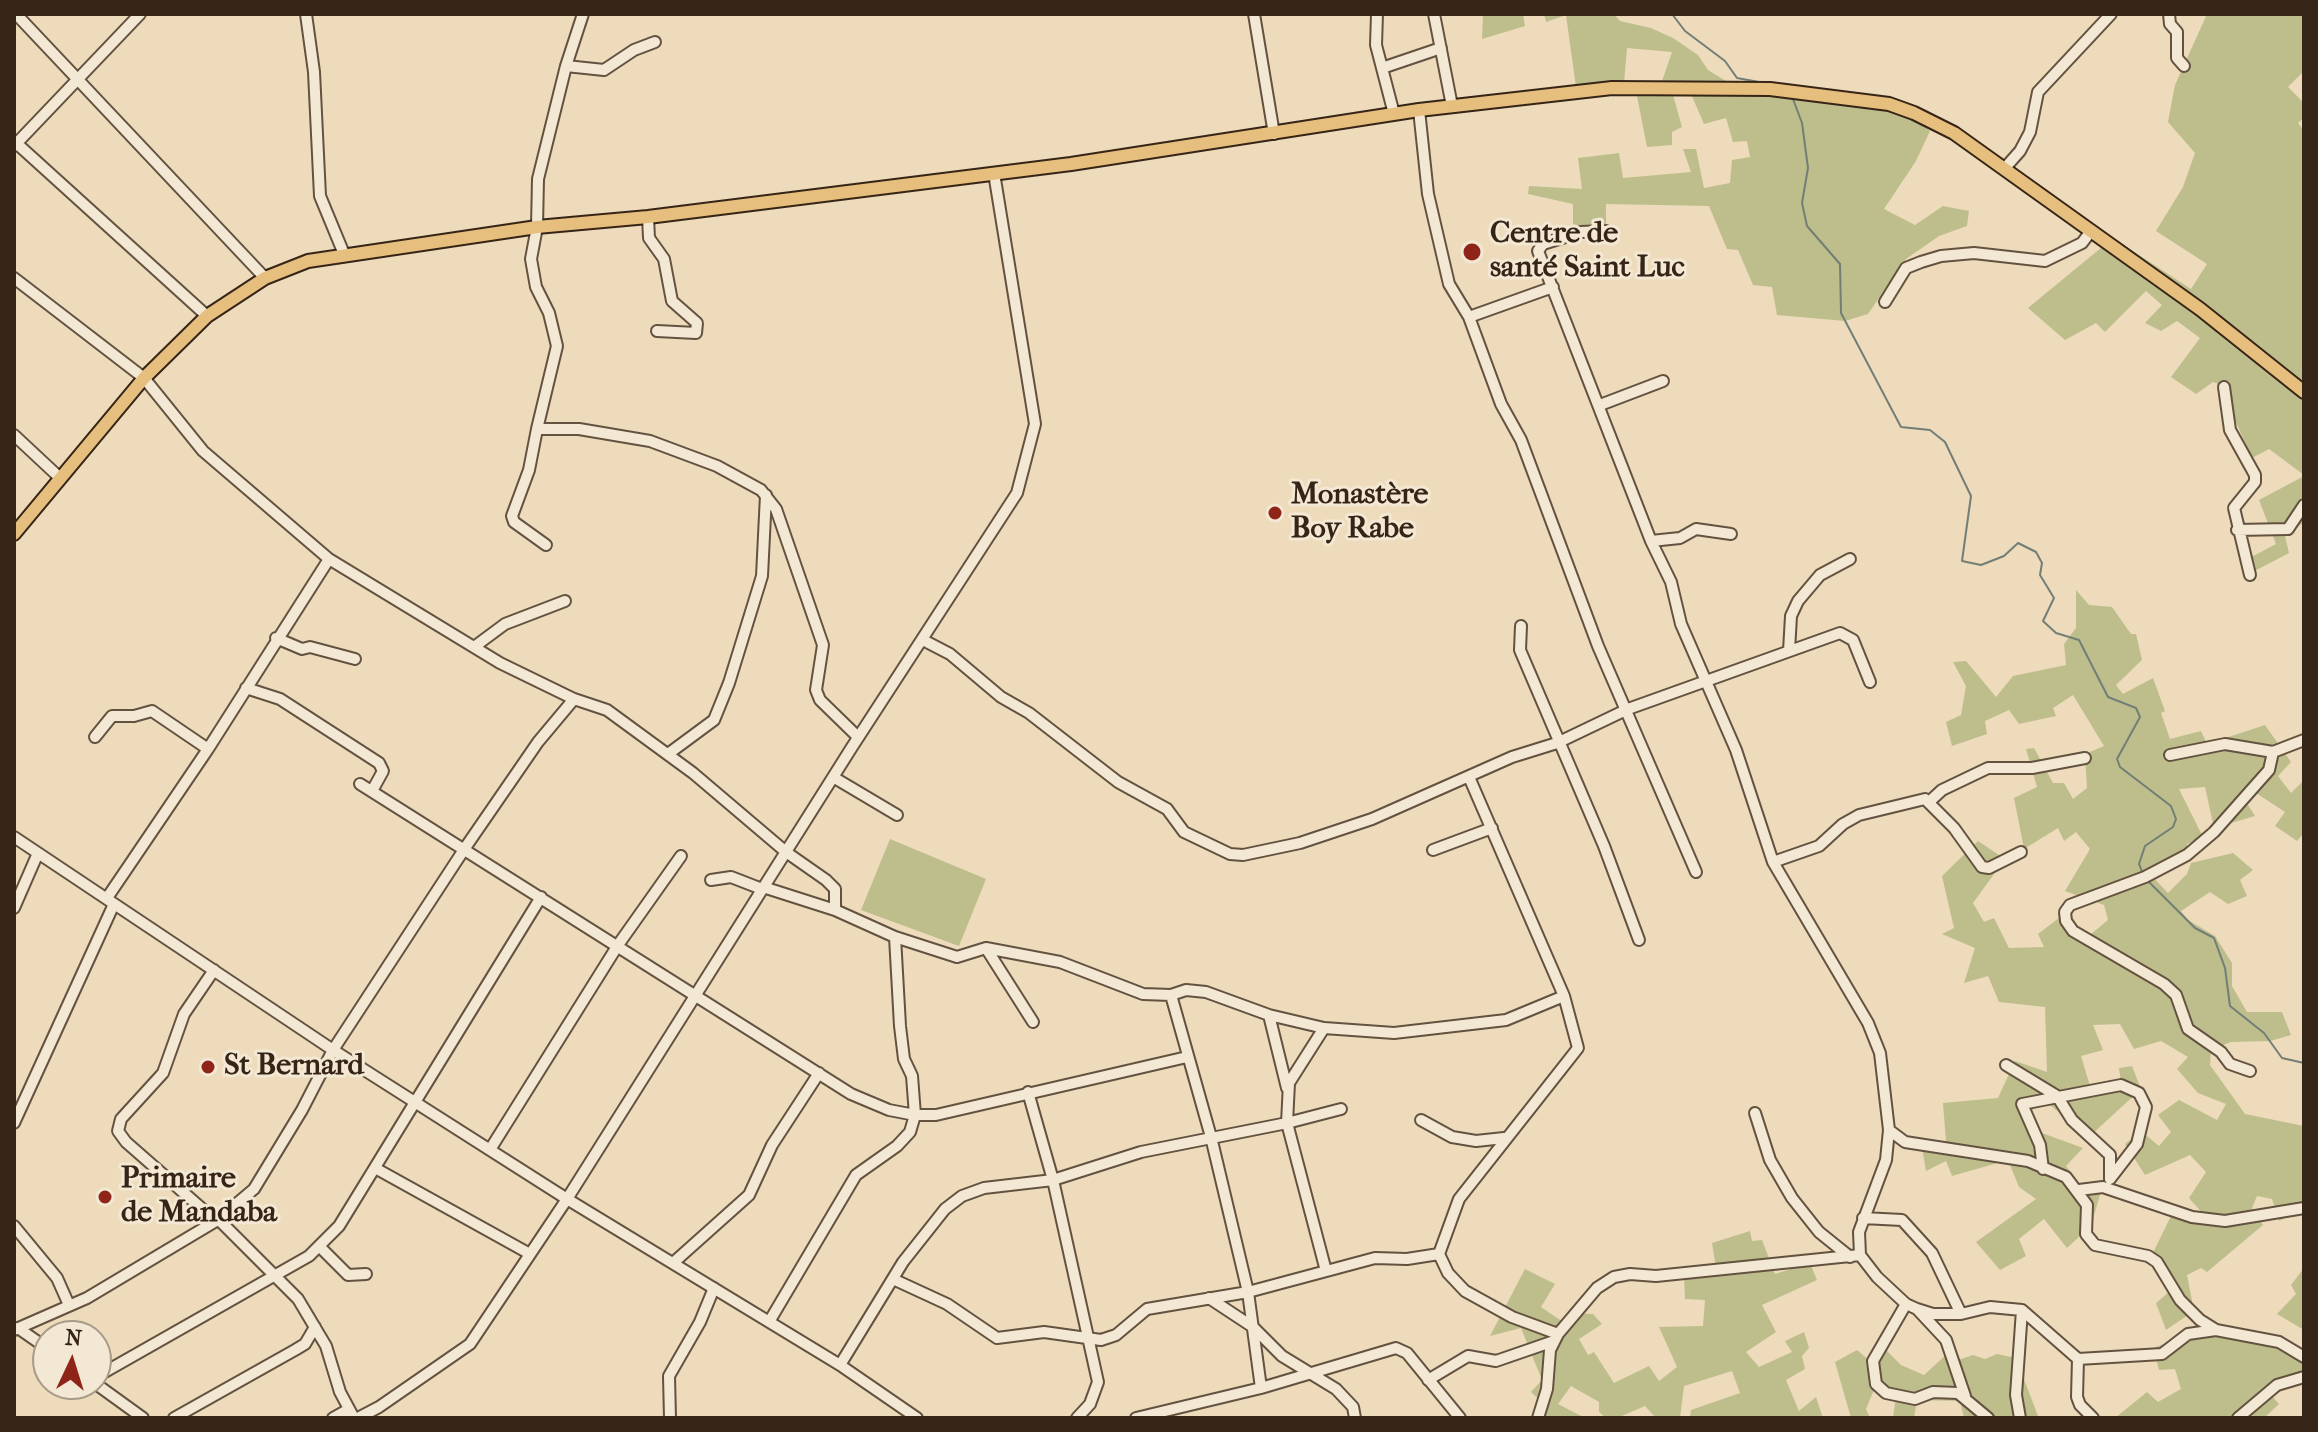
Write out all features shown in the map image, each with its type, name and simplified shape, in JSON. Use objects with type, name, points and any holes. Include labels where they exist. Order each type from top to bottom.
[{"type":"main road","points":[[14,534],[144,378],[207,316],[265,278],[308,261],[537,227],[648,217],[994,173],[1274,134],[1419,110],[1612,88],[1770,89],[1889,104],[1954,133],[2200,309],[2304,392]]},
{"type":"street","points":[[16,14],[265,278]]},
{"type":"street","points":[[140,14],[127,18],[78,77],[15,144],[207,316]]},
{"type":"street","points":[[306,14],[317,112],[320,196],[344,254]]},
{"type":"street","points":[[546,545],[512,519],[557,346],[549,313],[536,287],[531,259],[537,227],[538,179],[566,66],[583,14]]},
{"type":"street","points":[[1254,14],[1274,134]]},
{"type":"street","points":[[1377,14],[1375,38],[1394,114]]},
{"type":"street","points":[[1434,14],[1452,106]]},
{"type":"street","points":[[2004,169],[2020,151],[2030,132],[2038,92],[2111,14]]},
{"type":"street","points":[[2169,14],[2170,24],[2177,32],[2177,58],[2184,66]]},
{"type":"street","points":[[566,66],[604,70],[634,50],[655,42]]},
{"type":"street","points":[[1382,68],[1441,48]]},
{"type":"street","points":[[1419,110],[1433,219],[1449,284],[1469,317],[1501,404],[1521,440],[1598,646],[1628,709],[1696,872]]},
{"type":"street","points":[[333,1418],[379,1407],[470,1344],[567,1199],[858,737],[1017,493],[1033,440],[1034,412],[994,173]]},
{"type":"street","points":[[648,217],[649,238],[664,259],[672,301],[697,323],[695,333],[657,331]]},
{"type":"street","points":[[1606,231],[1581,232],[1538,247],[1651,541],[1671,582],[1681,624],[1703,682],[1736,750],[1773,862],[1868,1023],[1880,1053],[1889,1130],[1886,1160],[1863,1218],[1855,1256]]},
{"type":"street","points":[[1885,302],[1906,268],[1921,262],[1941,256],[1974,253],[2045,261],[2082,243],[2091,231]]},
{"type":"street","points":[[14,278],[144,378],[203,451],[329,559],[474,647],[574,699],[607,710],[668,754],[835,889],[835,910]]},
{"type":"street","points":[[1469,317],[1553,287]]},
{"type":"street","points":[[1600,405],[1663,381]]},
{"type":"street","points":[[2224,387],[2230,430],[2255,475],[2255,482],[2234,508],[2250,575]]},
{"type":"street","points":[[537,429],[579,429],[650,441],[717,466],[766,495],[776,509],[823,645],[816,690],[820,700],[858,737]]},
{"type":"street","points":[[14,435],[59,477]]},
{"type":"street","points":[[668,754],[714,720],[729,683],[762,576],[766,495]]},
{"type":"street","points":[[2237,530],[2288,529],[2304,505]]},
{"type":"street","points":[[1651,541],[1680,538],[1696,529],[1731,534]]},
{"type":"street","points":[[14,1123],[111,901],[329,559]]},
{"type":"street","points":[[1789,651],[1791,616],[1798,601],[1820,575],[1850,559]]},
{"type":"street","points":[[474,647],[505,624],[565,601]]},
{"type":"street","points":[[1521,626],[1520,650],[1557,743],[1604,846],[1639,940]]},
{"type":"street","points":[[923,640],[950,654],[1001,697],[1038,720],[1118,782],[1167,809],[1184,832],[1230,854],[1243,855],[1300,843],[1416,803],[1512,757],[1557,743],[1628,709],[1840,633],[1853,640],[1870,682]]},
{"type":"street","points":[[276,638],[302,649],[310,647],[355,659]]},
{"type":"street","points":[[246,688],[280,699],[379,763],[383,771],[372,791]]},
{"type":"street","points":[[16,1329],[69,1305],[217,1220],[254,1189],[302,1110],[333,1050],[465,848],[538,742],[574,699]]},
{"type":"street","points":[[95,737],[112,716],[133,717],[152,711],[208,749]]},
{"type":"street","points":[[2170,755],[2225,744],[2273,752],[2302,745]]},
{"type":"street","points":[[2250,1071],[2230,1064],[2221,1052],[2188,1029],[2176,995],[2164,984],[2073,931],[2066,921],[2065,912],[2070,905],[2145,877],[2187,855],[2214,832],[2269,770],[2273,752]]},
{"type":"street","points":[[1773,862],[1819,846],[1859,815],[1877,809],[1930,801],[1942,790],[1988,768],[2032,768],[2085,758]]},
{"type":"street","points":[[833,777],[897,815]]},
{"type":"street","points":[[1469,777],[1564,996],[1578,1048],[1504,1138],[1459,1199],[1439,1254],[1448,1273],[1465,1291],[1556,1338]]},
{"type":"street","points":[[360,784],[851,1094],[889,1110],[915,1115],[969,1109],[1028,1092],[1187,1057]]},
{"type":"street","points":[[1930,801],[1982,867],[1989,868],[2021,852]]},
{"type":"street","points":[[1433,850],[1492,828]]},
{"type":"street","points":[[14,837],[333,1050],[567,1199],[840,1365],[917,1418]]},
{"type":"street","points":[[14,908],[38,853]]},
{"type":"street","points":[[491,1148],[618,945],[681,856]]},
{"type":"street","points":[[711,880],[731,877],[835,910],[895,937],[957,957],[986,948],[1060,962],[1143,994],[1171,995],[1186,990],[1206,992],[1269,1015],[1324,1028],[1394,1033],[1467,1026],[1506,1020],[1564,996]]},
{"type":"street","points":[[112,1368],[273,1277],[319,1246],[339,1226],[541,897]]},
{"type":"street","points":[[769,1322],[856,1175],[897,1146],[910,1132],[915,1115],[912,1076],[904,1059],[895,937]]},
{"type":"street","points":[[986,948],[1033,1022]]},
{"type":"street","points":[[214,970],[184,1014],[163,1073],[121,1119],[118,1131],[126,1142],[217,1220],[298,1299],[326,1346],[354,1415]]},
{"type":"street","points":[[1171,995],[1211,1137],[1248,1292],[1261,1388]]},
{"type":"street","points":[[1269,1015],[1287,1090],[1287,1123],[1326,1271]]},
{"type":"street","points":[[1287,1090],[1324,1028]]},
{"type":"street","points":[[2006,1065],[2057,1096],[2072,1120],[2110,1155],[2107,1183]]},
{"type":"street","points":[[673,1263],[749,1195],[772,1145],[819,1073]]},
{"type":"street","points":[[2043,1169],[2040,1145],[2022,1104],[2121,1085],[2139,1093],[2146,1107],[2137,1144],[2107,1183]]},
{"type":"street","points":[[1028,1092],[1053,1180],[1098,1382],[1090,1404],[1077,1418]]},
{"type":"street","points":[[840,1365],[895,1280],[903,1262],[930,1226],[962,1196],[984,1188],[1053,1180],[1141,1152],[1341,1109]]},
{"type":"street","points":[[1755,1113],[1770,1160],[1792,1198],[1819,1232],[1855,1256],[1946,1340],[1965,1396],[1988,1418]]},
{"type":"street","points":[[1421,1120],[1452,1137],[1476,1141],[1504,1138]]},
{"type":"street","points":[[1889,1130],[1905,1142],[2028,1161],[2066,1177],[2079,1190],[2087,1205],[2086,1234],[2089,1240],[2095,1245],[2148,1256],[2157,1262],[2180,1300],[2200,1320],[2216,1330]]},
{"type":"street","points":[[375,1168],[530,1254]]},
{"type":"street","points":[[2079,1190],[2107,1183],[2192,1217],[2225,1221],[2304,1208]]},
{"type":"street","points":[[1863,1218],[1902,1220],[1932,1253],[1961,1314]]},
{"type":"street","points":[[14,1226],[57,1278],[69,1305]]},
{"type":"street","points":[[319,1246],[348,1275],[366,1274]]},
{"type":"street","points":[[895,1280],[947,1304],[997,1338],[1044,1332],[1101,1340],[1116,1335],[1147,1309],[1248,1292],[1375,1258],[1407,1259],[1439,1254]]},
{"type":"street","points":[[1428,1380],[1468,1356],[1496,1361],[1524,1355],[1556,1338],[1597,1288],[1614,1277],[1630,1274],[1656,1276],[1855,1256]]},
{"type":"street","points":[[657,1418],[669,1414],[669,1376],[700,1322],[714,1288]]},
{"type":"street","points":[[1209,1298],[1253,1327],[1282,1356],[1336,1389],[1353,1407],[1355,1418]]},
{"type":"street","points":[[1912,1306],[1933,1314],[1961,1314],[1990,1307],[2022,1310],[2078,1359],[2162,1354],[2188,1334],[2216,1330],[2279,1342],[2304,1357]]},
{"type":"street","points":[[1912,1306],[1873,1361],[1876,1384],[1899,1397],[1915,1399],[1947,1391],[1965,1396]]},
{"type":"street","points":[[2020,1418],[2016,1395],[2022,1310]]},
{"type":"street","points":[[174,1418],[305,1344],[315,1327]]},
{"type":"street","points":[[1538,1418],[1547,1389],[1556,1338]]},
{"type":"street","points":[[1136,1418],[1261,1388],[1396,1348],[1407,1353],[1460,1418]]},
{"type":"street","points":[[2078,1359],[2077,1397],[2080,1405],[2093,1418]]},
{"type":"street","points":[[2238,1418],[2277,1385],[2304,1377]]},
{"type":"street","points":[[112,1396],[143,1418]]},
{"type":"green space","points":[[1483,14],[1523,14],[1525,26],[1482,39]]},
{"type":"green space","points":[[1544,14],[1614,14],[1620,21],[1651,28],[1673,38],[1698,55],[1708,70],[1729,83],[1890,99],[1930,131],[1916,161],[1884,209],[1915,225],[1943,206],[1969,211],[1967,226],[1939,236],[1906,259],[1868,314],[1845,321],[1777,315],[1772,287],[1753,285],[1738,250],[1727,249],[1709,206],[1606,204],[1606,228],[1573,233],[1573,204],[1528,194],[1529,186],[1582,189],[1578,158],[1619,153],[1623,178],[1691,172],[1683,149],[1696,149],[1704,188],[1730,183],[1732,160],[1750,157],[1747,141],[1733,142],[1726,118],[1704,124],[1691,94],[1673,95],[1682,127],[1672,132],[1672,145],[1647,147],[1637,96],[1576,87],[1566,15],[1546,22]],"holes":[[[1627,48],[1672,52],[1661,84],[1624,83]]]},
{"type":"green space","points":[[2207,14],[2304,14],[2304,71],[2288,87],[2304,103],[2304,118],[2298,123],[2304,131],[2304,475],[2269,449],[2252,458],[2234,418],[2227,387],[2213,382],[2196,394],[2171,377],[2200,338],[2177,321],[2161,331],[2145,323],[2162,305],[2146,291],[2105,332],[2096,323],[2065,340],[2028,308],[2113,238],[2191,289],[2207,264],[2156,231],[2183,187],[2195,153],[2168,122],[2175,85]]},
{"type":"green space","points":[[2304,476],[2304,522],[2285,536],[2289,553],[2247,575],[2242,562],[2276,544],[2259,500]]},
{"type":"green space","points":[[2076,590],[2089,605],[2112,607],[2131,634],[2136,634],[2142,660],[2116,685],[2123,694],[2153,678],[2165,711],[2161,713],[2170,739],[2201,731],[2207,744],[2265,725],[2291,762],[2278,776],[2291,793],[2304,780],[2304,833],[2297,841],[2275,826],[2285,812],[2256,793],[2246,802],[2255,816],[2214,828],[2205,787],[2179,789],[2203,837],[2187,844],[2187,849],[2150,874],[2168,893],[2187,874],[2191,863],[2233,853],[2253,870],[2240,880],[2247,896],[2228,904],[2210,892],[2181,911],[2188,920],[2215,936],[2232,963],[2232,986],[2247,1012],[2282,1012],[2291,1035],[2270,1041],[2231,1042],[2211,1050],[2210,1065],[2245,1114],[2304,1126],[2304,1208],[2279,1221],[2272,1199],[2257,1196],[2252,1208],[2263,1225],[2207,1272],[2201,1268],[2187,1275],[2194,1311],[2166,1330],[2156,1303],[2176,1286],[2160,1266],[2148,1263],[2171,1216],[2199,1224],[2205,1216],[2189,1198],[2206,1172],[2190,1155],[2145,1175],[2125,1144],[2141,1131],[2159,1146],[2171,1132],[2158,1115],[2179,1100],[2217,1120],[2226,1104],[2198,1093],[2177,1069],[2188,1057],[2161,1041],[2134,1049],[2120,1024],[2093,1025],[2103,1050],[2081,1056],[2090,1086],[2121,1082],[2119,1068],[2132,1066],[2141,1089],[2089,1137],[2045,1101],[2028,1113],[2042,1133],[2083,1148],[2066,1166],[2083,1188],[2101,1191],[2091,1226],[2067,1248],[2044,1219],[2019,1239],[2026,1256],[2000,1270],[1976,1242],[2036,1199],[2019,1187],[2008,1160],[1952,1176],[1946,1161],[1926,1171],[1921,1142],[1946,1142],[1943,1103],[1998,1098],[2015,1061],[2047,1072],[2045,1007],[1999,1002],[1988,976],[1964,983],[1975,948],[1942,934],[1954,928],[1942,876],[1978,841],[2005,859],[1973,903],[1984,922],[1994,918],[2009,948],[2044,947],[2038,934],[2059,918],[2091,934],[2108,920],[2104,905],[2065,891],[2090,849],[2076,832],[2064,841],[2058,828],[2024,849],[2014,798],[2037,787],[2026,749],[2034,748],[2053,783],[2064,783],[2073,799],[2087,788],[2085,754],[2104,746],[2073,695],[2053,708],[2056,716],[2019,724],[2009,710],[1985,721],[1987,734],[1952,746],[1946,722],[1961,715],[1966,686],[1953,662],[1966,661],[1996,697],[2013,676],[2066,665],[2064,644],[2076,628]]},
{"type":"green space","points":[[890,839],[986,879],[959,946],[861,910]]},
{"type":"green space","points":[[1750,1231],[1752,1241],[1762,1240],[1775,1274],[1810,1263],[1817,1280],[1762,1305],[1776,1332],[1746,1352],[1759,1367],[1792,1352],[1785,1341],[1804,1332],[1809,1348],[1802,1356],[1805,1369],[1786,1380],[1799,1411],[1816,1397],[1823,1418],[1690,1418],[1691,1410],[1740,1393],[1732,1371],[1684,1386],[1680,1418],[1656,1418],[1645,1406],[1617,1418],[1606,1418],[1599,1412],[1599,1402],[1571,1386],[1558,1404],[1585,1418],[1536,1418],[1543,1403],[1531,1392],[1542,1380],[1521,1328],[1490,1336],[1525,1269],[1555,1284],[1541,1307],[1566,1324],[1573,1313],[1593,1314],[1602,1324],[1579,1339],[1588,1355],[1594,1352],[1614,1383],[1649,1366],[1659,1381],[1677,1367],[1659,1327],[1703,1326],[1705,1300],[1685,1299],[1684,1275],[1716,1268],[1712,1243]]},
{"type":"green space","points":[[2304,1268],[2304,1330],[2277,1314],[2296,1294],[2291,1285]]},
{"type":"green space","points":[[2203,1330],[2278,1338],[2304,1356],[2304,1383],[2296,1379],[2273,1397],[2279,1404],[2264,1418],[2249,1415],[2246,1418],[2115,1418],[2147,1392],[2158,1402],[2181,1389],[2175,1369],[2159,1370],[2153,1348]]},
{"type":"green space","points":[[1885,1349],[1901,1365],[1924,1375],[1947,1354],[1958,1360],[1973,1355],[1985,1359],[1997,1354],[2016,1358],[2038,1416],[1964,1418],[1960,1401],[1917,1400],[1914,1418],[1893,1418],[1896,1395],[1874,1390],[1866,1409],[1870,1418],[1851,1418],[1835,1362],[1857,1350],[1871,1362]]},
{"type":"waterway","points":[[1672,14],[1685,31],[1725,61],[1737,78],[1770,84]]},
{"type":"waterway","points":[[1793,99],[1802,123],[1808,168],[1802,203],[1807,226],[1840,264],[1841,313],[1901,427],[1930,430],[1945,442],[1971,496],[1962,561],[1981,565],[2004,556],[2018,543],[2036,552],[2042,563],[2040,575],[2054,598],[2043,621],[2056,633],[2079,640],[2108,697],[2136,708],[2140,717],[2117,759],[2120,767],[2171,806],[2176,819],[2173,827],[2145,846],[2139,864],[2143,874]]},
{"type":"waterway","points":[[2147,880],[2195,928],[2214,938],[2225,968],[2230,1006],[2264,1033],[2282,1058],[2304,1063]]},
{"type":"place","name":"Centre de santé Saint Luc","points":[[1472,252]]},
{"type":"place","name":"Monastère Boy Rabe","points":[[1275,513]]},
{"type":"place","name":"St Bernard","points":[[208,1067]]},
{"type":"place","name":"Primaire de Mandaba","points":[[105,1197]]}]
